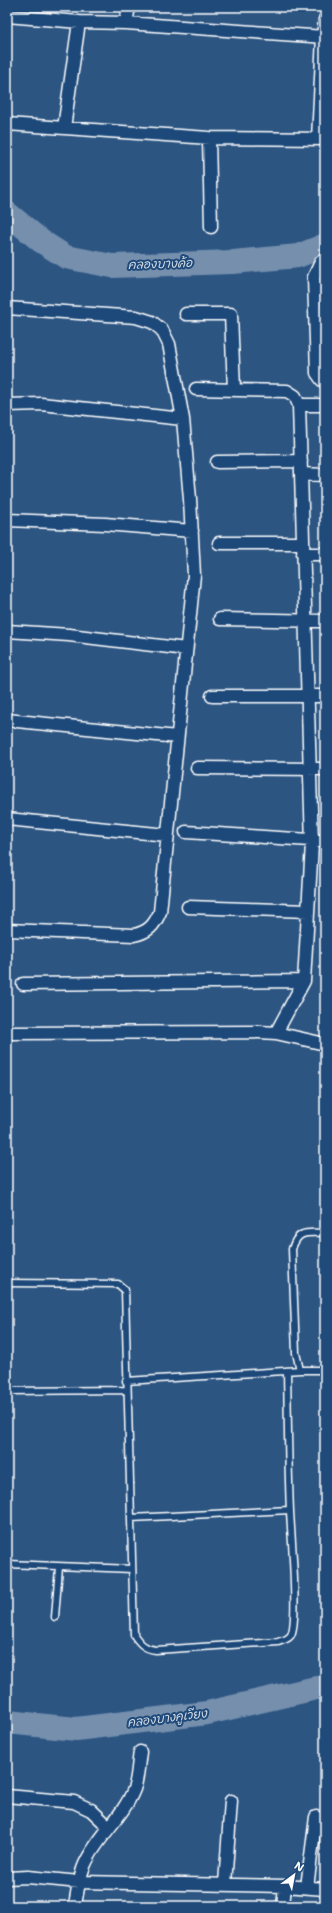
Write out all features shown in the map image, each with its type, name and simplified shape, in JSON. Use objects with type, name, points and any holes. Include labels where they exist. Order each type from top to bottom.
[{"type":"street","points":[[126,23],[129,7]]},
{"type":"street","points":[[7,16],[79,22],[126,23],[324,37]]},
{"type":"street","points":[[7,124],[210,138],[322,139],[325,20]]},
{"type":"street","points":[[64,128],[79,22]]},
{"type":"street","points":[[210,138],[211,227]]},
{"type":"street","points":[[325,259],[320,262],[314,277],[317,373],[325,382]]},
{"type":"street","points":[[7,308],[136,317],[152,322],[162,330],[169,344],[183,419],[194,575],[160,912],[155,924],[145,932],[134,936],[7,930]]},
{"type":"street","points":[[186,314],[231,314],[234,390]]},
{"type":"street","points":[[196,389],[287,391],[295,396],[299,405],[312,840],[304,981],[276,1033]]},
{"type":"street","points":[[7,405],[41,404],[183,419]]},
{"type":"street","points":[[299,405],[325,405]]},
{"type":"street","points":[[217,462],[301,461]]},
{"type":"street","points":[[301,474],[325,475]]},
{"type":"street","points":[[7,520],[105,524],[192,531]]},
{"type":"street","points":[[220,543],[303,549],[325,554]]},
{"type":"street","points":[[220,619],[325,622]]},
{"type":"street","points":[[7,631],[69,635],[186,649]]},
{"type":"street","points":[[212,696],[325,696]]},
{"type":"street","points":[[7,720],[177,737]]},
{"type":"street","points":[[197,768],[325,770]]},
{"type":"street","points":[[7,819],[167,835]]},
{"type":"street","points":[[186,832],[325,841]]},
{"type":"street","points":[[188,907],[308,911]]},
{"type":"street","points":[[23,984],[304,981]]},
{"type":"street","points":[[7,1033],[276,1033],[325,1044]]},
{"type":"street","points":[[75,1906],[84,1864],[124,1807],[134,1788],[140,1752]]},
{"type":"street","points":[[7,1796],[74,1802],[91,1810],[109,1827]]},
{"type":"street","points":[[225,1884],[231,1801]]},
{"type":"street","points":[[307,1887],[316,1817]]},
{"type":"street","points":[[7,1878],[28,1877],[79,1882],[225,1884],[325,1889]]},
{"type":"street","points":[[283,1906],[285,1886]]},
{"type":"lane","points":[[300,1370],[296,1353],[292,1249],[297,1237],[300,1234],[325,1233]]},
{"type":"lane","points":[[7,1283],[118,1284],[123,1287],[125,1293],[126,1381],[134,1635],[139,1643],[148,1650],[270,1642],[288,1639],[291,1635],[294,1622],[287,1371]]},
{"type":"lane","points":[[126,1381],[300,1370],[325,1370]]},
{"type":"lane","points":[[7,1391],[127,1390]]},
{"type":"lane","points":[[131,1518],[290,1510]]},
{"type":"lane","points":[[7,1564],[132,1569]]},
{"type":"lane","points":[[55,1617],[59,1567]]},
{"type":"waterway","name":"คลองบางค้อ","points":[[7,213],[41,241],[66,257],[112,266],[233,262],[298,256],[325,245]]},
{"type":"waterway","name":"คลองบางคูเวียง","points":[[7,1722],[76,1729],[207,1713],[325,1686]]}]
